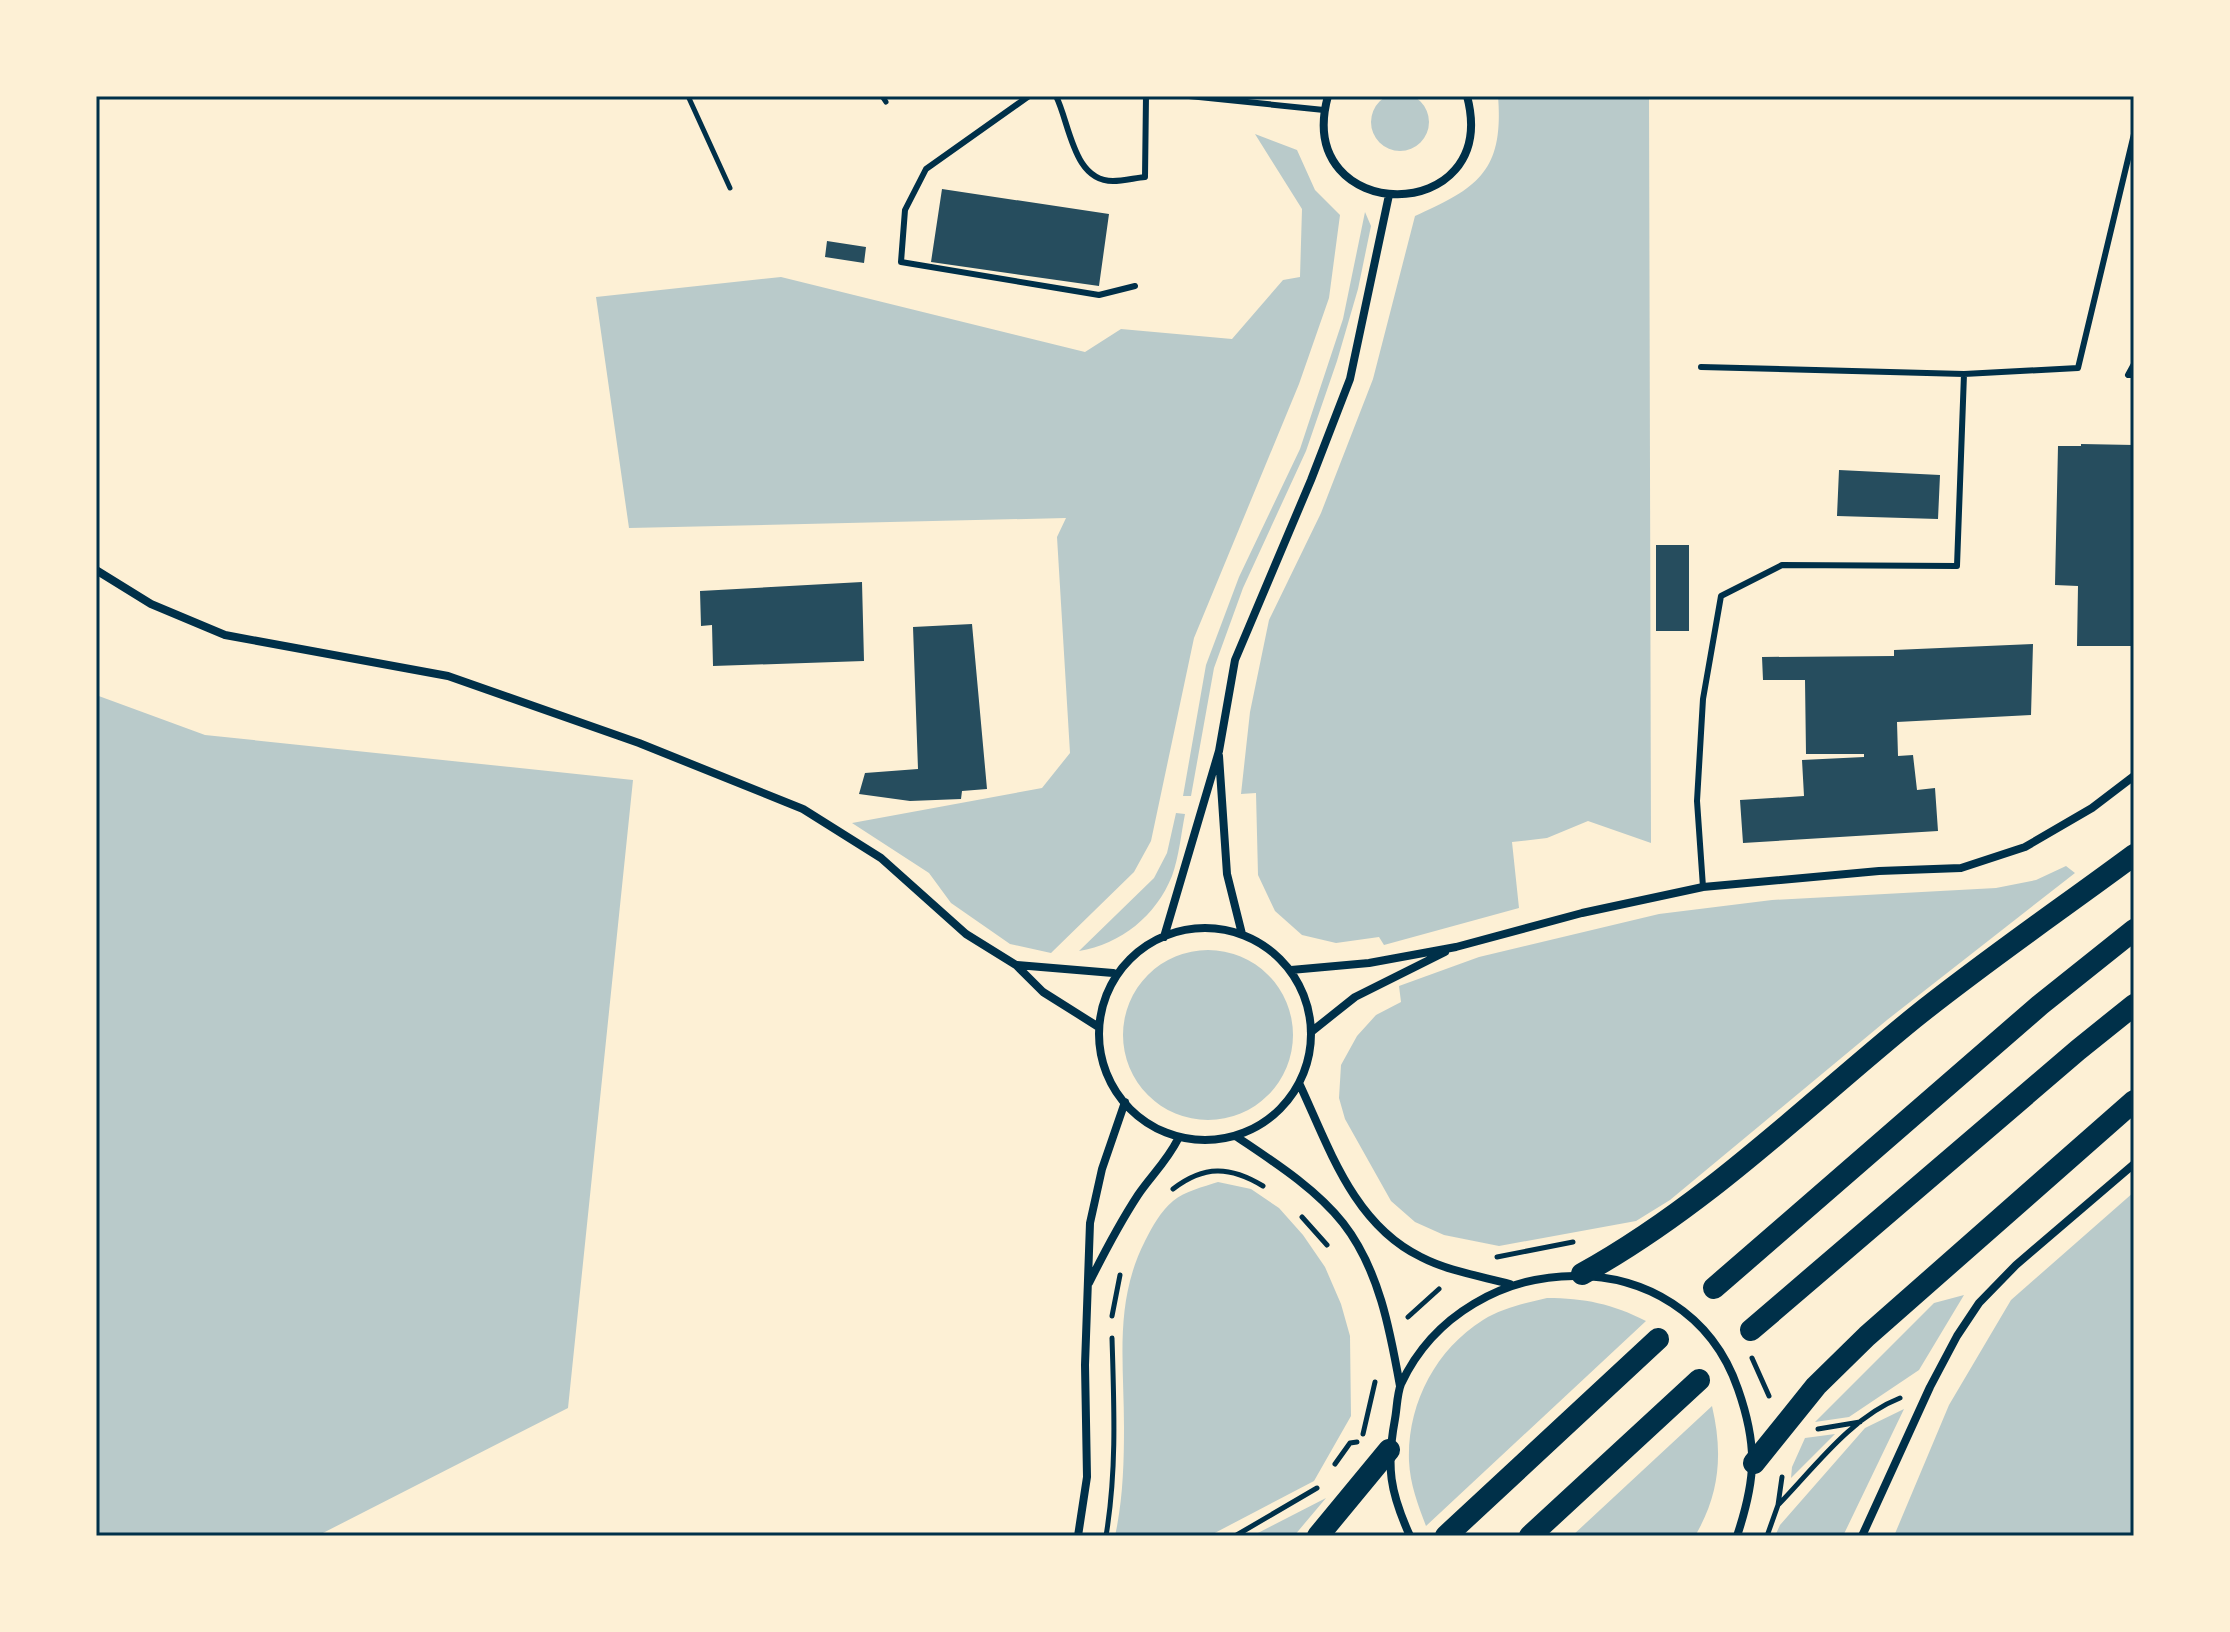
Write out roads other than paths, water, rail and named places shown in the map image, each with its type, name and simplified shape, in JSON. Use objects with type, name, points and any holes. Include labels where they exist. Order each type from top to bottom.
[{"type":"highway","points":[[1582,1274],[1680,1212],[1917,1016],[2134,855]]},
{"type":"highway","points":[[1714,1288],[2040,1005],[2134,930]]},
{"type":"highway","points":[[1751,1330],[2134,1005]]},
{"type":"highway","points":[[1754,1463],[1816,1386],[1867,1336],[2134,1101]]},
{"type":"highway","points":[[1446,1536],[1658,1339]]},
{"type":"highway","points":[[1530,1536],[1699,1380]]},
{"type":"highway","points":[[1318,1536],[1389,1450]]},
{"type":"street","points":[[1328,96],[1324,130],[1329,150],[1339,167],[1369,191],[1389,195],[1408,195],[1426,190],[1443,180],[1456,167],[1471,132],[1467,96]]},
{"type":"street","points":[[1164,937],[1219,751],[1235,660],[1350,379],[1389,195]]},
{"type":"street","points":[[96,570],[151,604],[225,635],[448,676],[639,743],[803,809],[881,858],[966,934],[1016,965],[1043,992],[1097,1026]]},
{"type":"street","points":[[1219,751],[1227,874],[1242,934]]},
{"type":"street","points":[[1291,970],[1369,963],[1456,947],[1582,913],[1703,887],[1879,871],[1961,868],[2025,847],[2092,808],[2134,776]]},
{"type":"street","points":[[1191,929],[1218,929],[1242,934],[1270,946],[1291,970],[1304,997],[1311,1049],[1299,1083],[1279,1108],[1260,1124],[1237,1137],[1178,1139],[1140,1117],[1115,1092],[1100,1055],[1097,1026],[1113,973],[1132,956],[1164,937],[1191,929]]},
{"type":"street","points":[[1311,1032],[1355,997],[1456,947]]},
{"type":"street","points":[[1016,965],[1113,973]]},
{"type":"street","points":[[1299,1083],[1341,1174],[1369,1217],[1389,1238],[1420,1257],[1511,1285]]},
{"type":"street","points":[[1078,1536],[1087,1477],[1086,1287],[1090,1223],[1102,1169],[1125,1102]]},
{"type":"street","points":[[1237,1137],[1298,1180],[1343,1223],[1378,1287],[1400,1386],[1389,1450],[1395,1503],[1410,1536]]},
{"type":"street","points":[[1086,1287],[1116,1230],[1141,1191],[1168,1159],[1178,1139]]},
{"type":"street","points":[[1862,1536],[1930,1387],[1979,1303],[2016,1265],[2134,1164]]},
{"type":"street","points":[[1400,1386],[1422,1351],[1446,1324],[1511,1285],[1542,1277],[1582,1274],[1626,1282],[1661,1296],[1695,1320],[1721,1349],[1736,1382],[1750,1430],[1754,1463],[1746,1508],[1737,1536]]},
{"type":"lane","points":[[1029,96],[926,169],[905,210],[901,262],[1099,295],[1135,286]]},
{"type":"lane","points":[[1056,96],[1065,114],[1078,160],[1085,169],[1109,181],[1145,177],[1146,96]]},
{"type":"lane","points":[[1189,96],[1324,110]]},
{"type":"lane","points":[[1701,367],[1964,374],[2078,368],[2134,134]]},
{"type":"lane","points":[[2134,364],[2128,375],[2134,375]]},
{"type":"lane","points":[[1703,887],[1697,801],[1703,699],[1721,596],[1782,565],[1957,566],[1964,374]]}]
